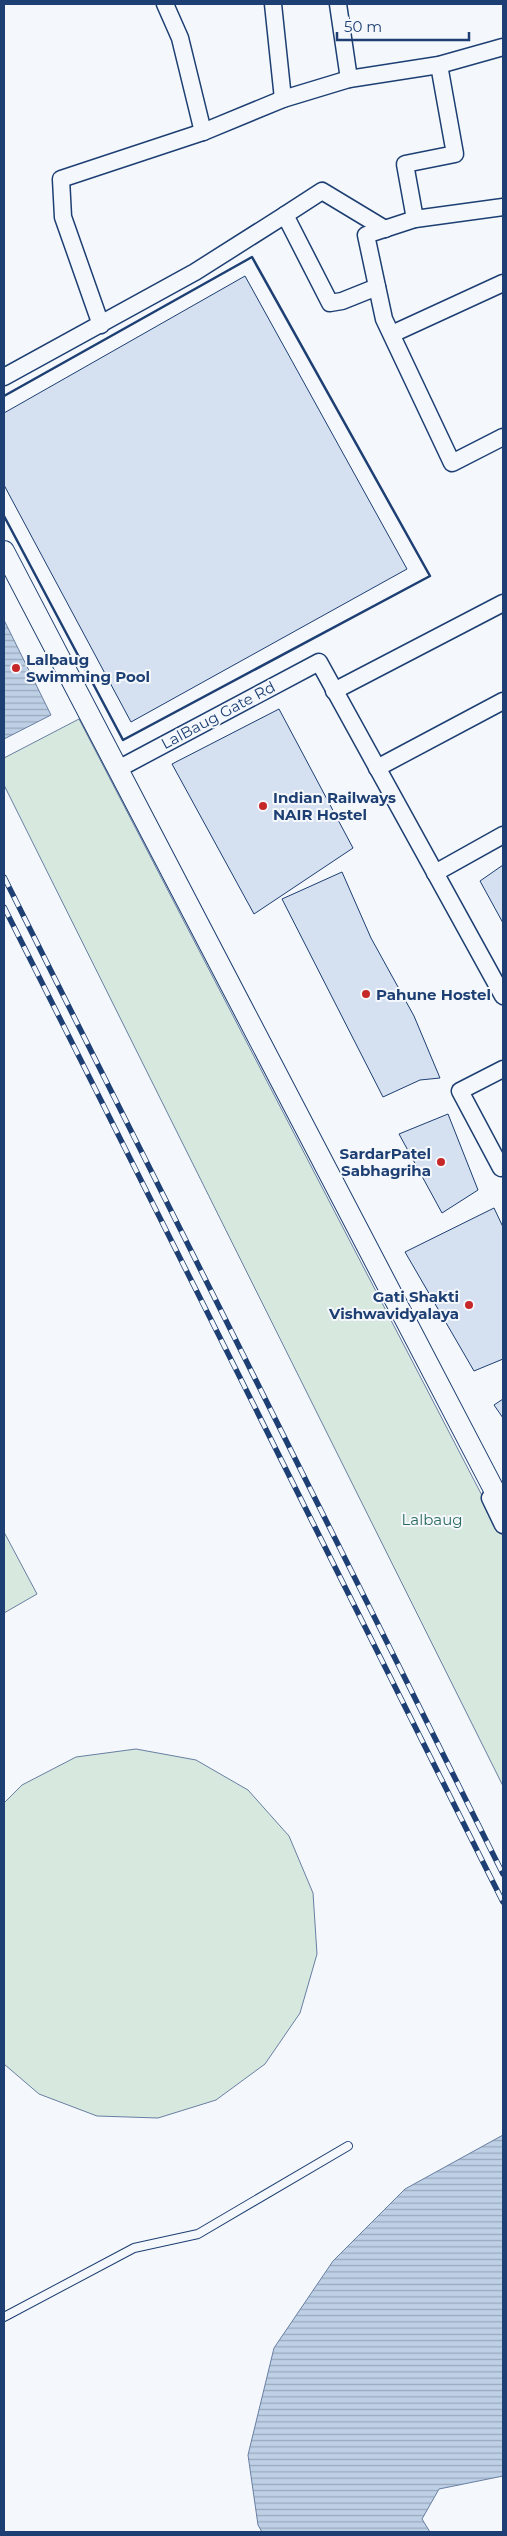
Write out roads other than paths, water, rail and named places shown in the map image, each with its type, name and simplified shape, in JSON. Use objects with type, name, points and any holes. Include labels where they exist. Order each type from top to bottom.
[{"type":"street","points":[[165,4],[180,38],[204,132]]},
{"type":"street","points":[[273,4],[283,99]]},
{"type":"street","points":[[338,4],[349,80]]},
{"type":"street","points":[[101,325],[63,217],[61,179],[204,132],[283,99],[349,80],[439,65],[503,47]]},
{"type":"street","points":[[415,219],[405,164],[455,154],[439,65]]},
{"type":"street","points":[[4,377],[195,272],[286,216],[322,191],[386,229]]},
{"type":"street","points":[[503,206],[415,219],[366,235],[384,319],[452,463],[503,437]]},
{"type":"street","points":[[286,216],[330,303],[342,301],[377,287]]},
{"type":"street","points":[[392,334],[503,283]]},
{"type":"street","points":[[4,551],[503,1507]]},
{"type":"street","points":[[503,603],[334,691],[503,996]]},
{"type":"street","name":"LalBaug Gate Rd","points":[[118,769],[319,662],[334,691]]},
{"type":"street","points":[[377,768],[503,701]]},
{"type":"street","points":[[435,873],[503,835]]},
{"type":"street","points":[[502,1170],[460,1091],[503,1068]]},
{"type":"street","points":[[440,1384],[447,1413],[503,1525]]},
{"type":"lane","points":[[4,2317],[134,2248],[198,2234],[348,2146]]},
{"type":"water","name":"Lalbaug Swimming Pool","points":[[4,620],[51,715],[4,739]]},
{"type":"water","points":[[503,2135],[503,2476],[439,2489],[422,2519],[430,2532],[262,2532],[258,2525],[248,2455],[274,2348],[333,2261],[405,2189]]},
{"type":"railway","points":[[4,877],[503,1874]]},
{"type":"railway","points":[[4,907],[503,1902]]},
{"type":"place","name":"Lalbaug Swimming Pool","points":[[16,668]]},
{"type":"place","name":"Indian Railways NAIR Hostel","points":[[263,806]]},
{"type":"place","name":"Pahune Hostel","points":[[366,994]]},
{"type":"place","name":"SardarPatel Sabhagriha","points":[[441,1162]]},
{"type":"place","name":"Gati Shakti Vishwavidyalaya","points":[[469,1305]]},
{"type":"park label","name":"Lalbaug","points":[[432,1519]]}]
